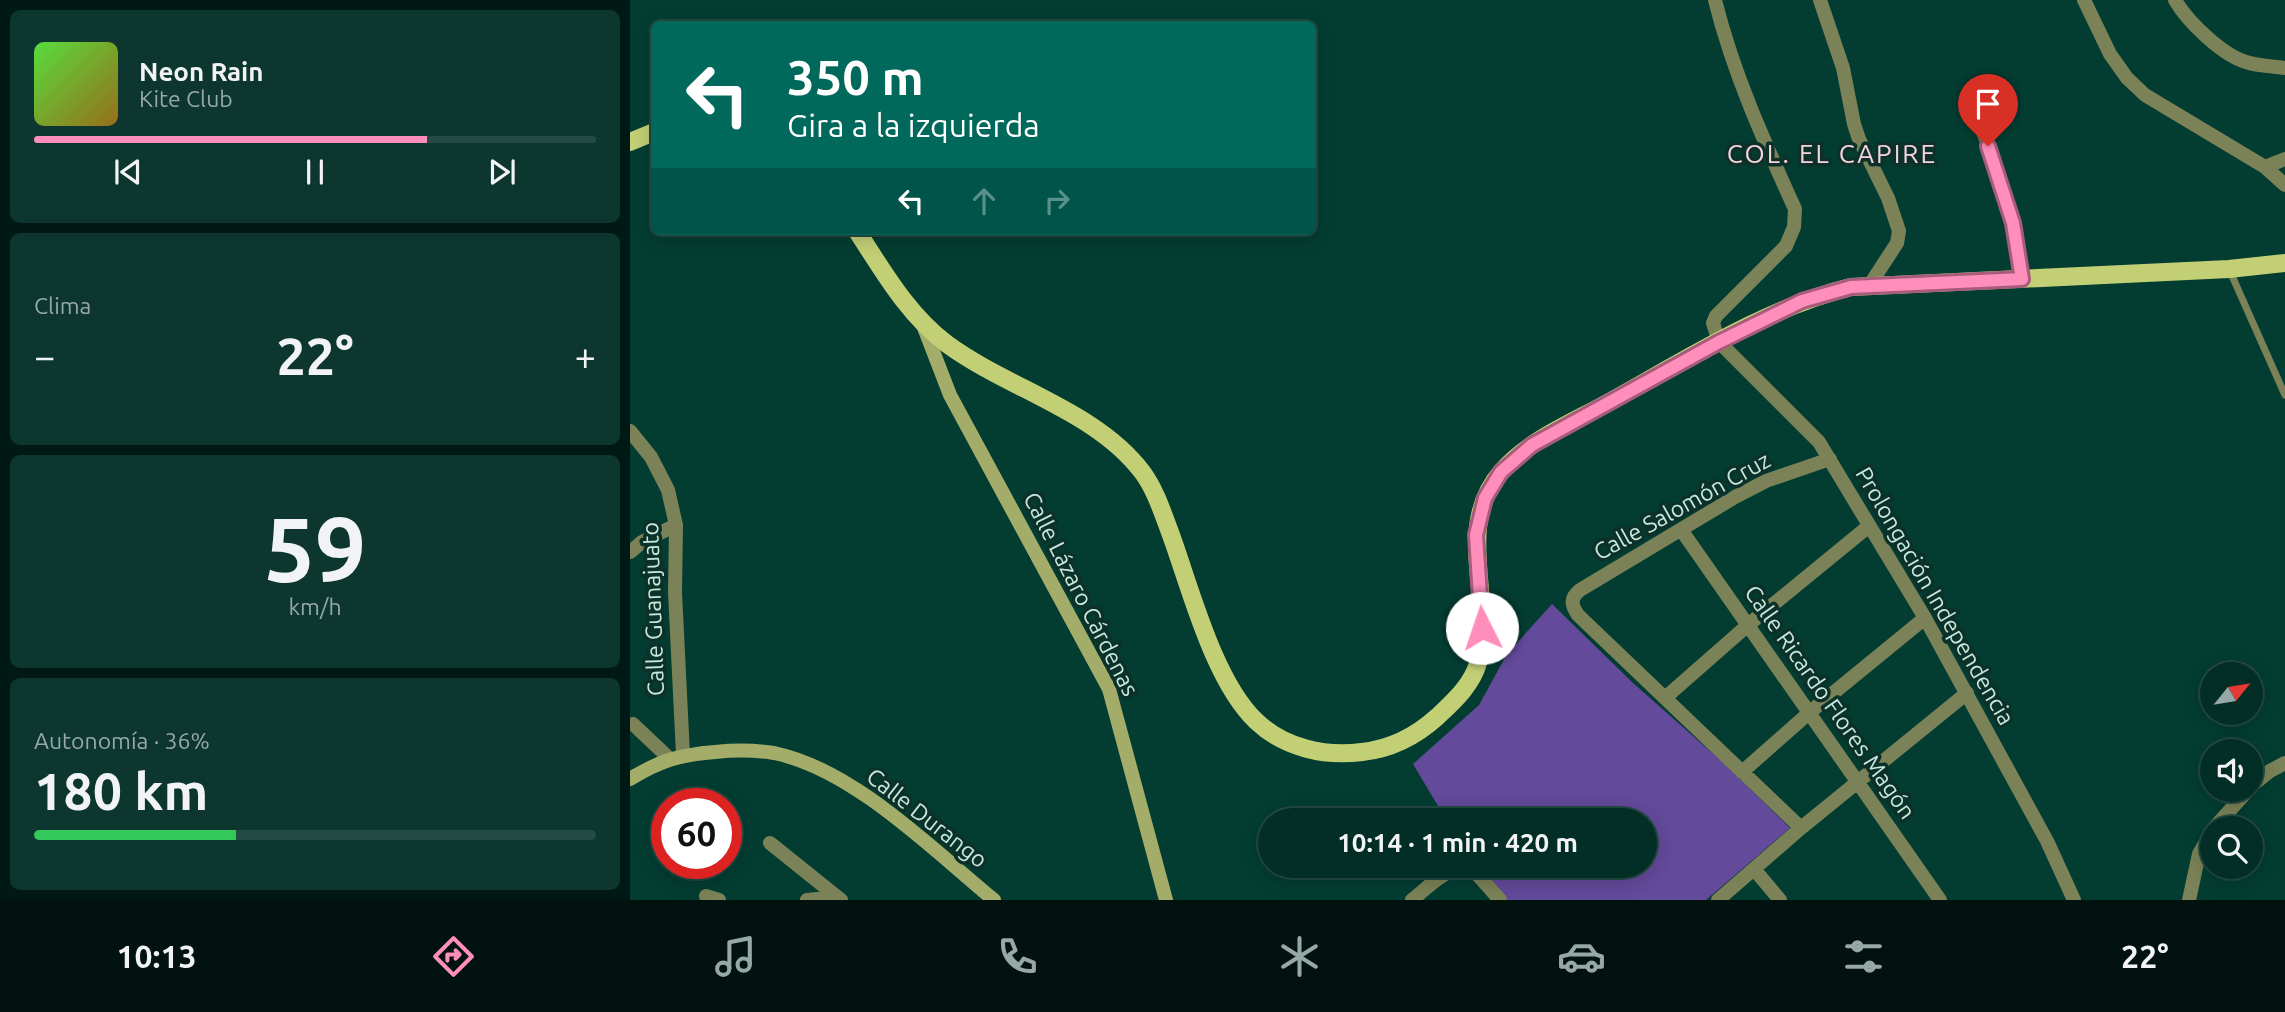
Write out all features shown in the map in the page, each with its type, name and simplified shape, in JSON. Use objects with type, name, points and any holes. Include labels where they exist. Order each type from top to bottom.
[{"type":"main road","points":[[630,142],[651,133]]},
{"type":"main road","points":[[860,235],[902,299],[945,343],[991,373],[1090,424],[1121,447],[1144,475],[1160,505],[1212,649],[1230,689],[1257,722],[1291,744],[1327,754],[1363,752],[1393,746],[1427,726],[1458,697],[1478,664],[1482,628],[1476,535],[1485,498],[1501,472],[1532,445],[1719,342],[1802,301],[1851,287],[2229,269],[2285,263]]},
{"type":"street","points":[[1715,0],[1723,33],[1750,110],[1795,209],[1794,227],[1786,246],[1714,319],[1713,325],[1719,342]]},
{"type":"street","points":[[1820,0],[1843,68],[1857,132],[1888,198],[1899,231],[1897,243],[1869,286]]},
{"type":"street","points":[[2084,0],[2110,54],[2127,78],[2145,95],[2265,167],[2285,185]]},
{"type":"street","points":[[2175,0],[2182,14],[2207,38],[2244,62],[2285,68]]},
{"type":"street","points":[[1979,120],[2006,197],[2022,279]]},
{"type":"street","points":[[2265,167],[2285,159]]},
{"type":"street","name":"Calle Lázaro Cárdenas","points":[[922,322],[950,395],[1110,689],[1166,900]]},
{"type":"street","name":"Prolongación Independencia","points":[[1719,342],[1800,421],[1830,459],[1925,618],[2047,841],[2074,900]]},
{"type":"street","name":"Calle Guanajuato","points":[[630,431],[651,457],[668,490],[676,525],[677,757]]},
{"type":"street","name":"Calle Salomón Cruz","points":[[1666,697],[1578,615],[1574,609],[1573,597],[1580,590],[1735,497],[1766,481],[1830,459]]},
{"type":"street","points":[[630,552],[642,542],[676,525]]},
{"type":"street","points":[[1801,828],[1666,697],[1748,625],[1869,526]]},
{"type":"street","name":"Calle Ricardo Flores Magón","points":[[1682,531],[1940,900]]},
{"type":"street","points":[[1742,772],[1810,712],[1925,618]]},
{"type":"street","points":[[1718,900],[1966,693]]},
{"type":"street","points":[[633,723],[677,757]]},
{"type":"street","name":"Calle Durango","points":[[630,779],[677,757],[731,751],[774,753],[822,770],[870,798],[993,900]]},
{"type":"street","points":[[2263,777],[2285,763]]},
{"type":"street","points":[[2225,816],[2237,802]]},
{"type":"street","points":[[770,843],[839,898]]},
{"type":"street","points":[[2189,900],[2200,851]]},
{"type":"street","points":[[1412,900],[1457,867],[1465,867],[1477,874],[1500,900]]},
{"type":"street","points":[[1754,869],[1780,900]]},
{"type":"street","points":[[807,900],[839,898]]},
{"type":"lane","points":[[2229,269],[2285,395]]},
{"type":"shaded area","points":[[1552,604],[1790,828],[1706,900],[1507,900],[1488,878],[1657,878],[1657,808],[1439,808],[1413,764],[1479,705],[1507,654]]},
{"type":"district","name":"COL. EL CAPIRE","points":[[1832,154]]},
{"type":"route","points":[[1482,628],[1476,535],[1485,498],[1501,472],[1532,445],[1719,342],[1802,301],[1851,287],[2022,279],[2013,223],[1988,146]]}]
